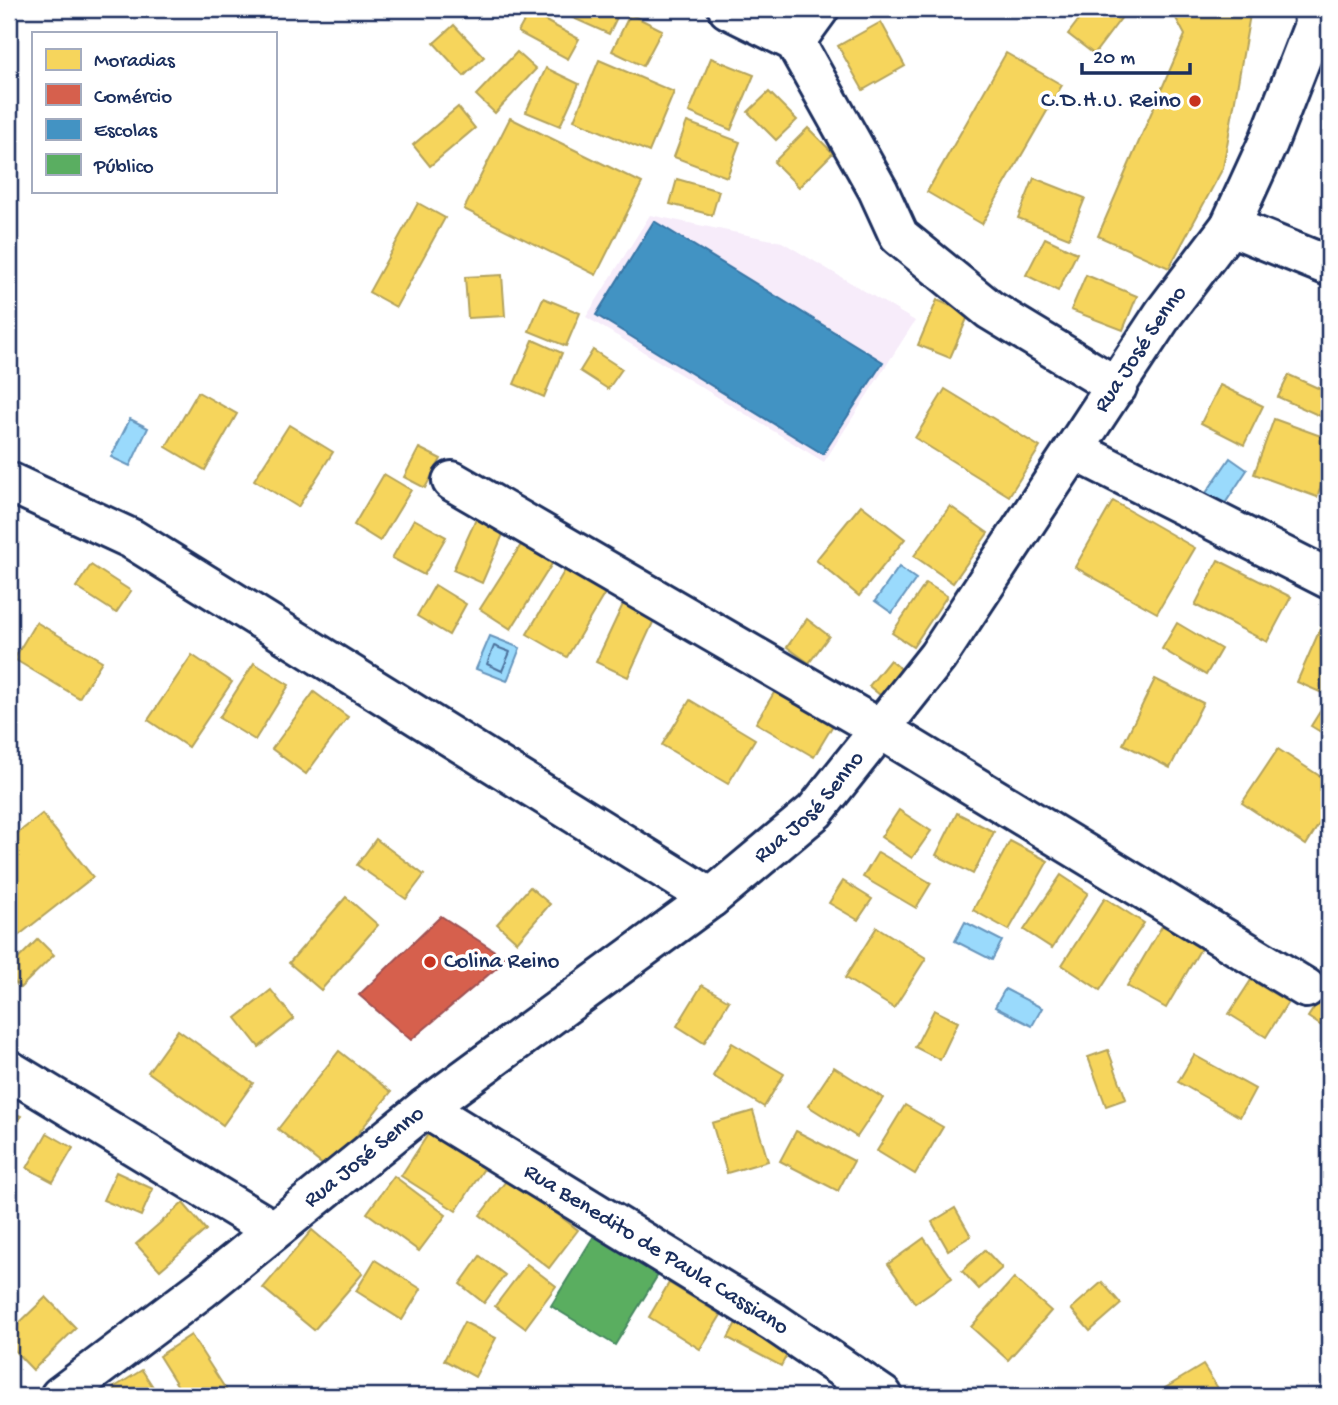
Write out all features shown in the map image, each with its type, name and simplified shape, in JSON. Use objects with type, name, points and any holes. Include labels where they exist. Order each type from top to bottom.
[{"type":"street","points":[[728,9],[795,42],[878,190],[899,236],[990,310],[1117,387]]},
{"type":"street","points":[[795,42],[819,9]]},
{"type":"street","name":"Rua José Senno","points":[[60,1396],[202,1289],[425,1108],[711,898],[815,811],[938,656],[1164,313],[1230,226],[1268,143],[1314,25],[1313,9]]},
{"type":"street","points":[[1230,226],[1329,266]]},
{"type":"street","points":[[1074,450],[1329,579]]},
{"type":"street","points":[[452,481],[880,729],[1306,988]]},
{"type":"street","points":[[9,482],[132,539],[711,898]]},
{"type":"street","points":[[9,1070],[273,1230]]},
{"type":"street","name":"Rua Benedito de Paula Cassiano","points":[[425,1108],[774,1322],[883,1396]]},
{"type":"shaded area","points":[[650,215],[782,242],[915,321],[824,462],[586,317]]},
{"type":"water","points":[[130,419],[148,428],[130,466],[111,457]]},
{"type":"water","points":[[1230,458],[1247,470],[1224,505],[1206,493]]},
{"type":"water","points":[[899,567],[916,579],[892,613],[875,601]]},
{"type":"water","points":[[490,636],[520,648],[507,681],[476,669]]},
{"type":"water","points":[[965,922],[1002,941],[992,960],[955,941]]},
{"type":"water","points":[[1005,989],[1042,1008],[1032,1026],[995,1007]]},
{"type":"building: Moradias","points":[[575,9],[621,9],[609,34],[571,17]]},
{"type":"building: Moradias","points":[[1087,9],[1128,9],[1094,54],[1068,34]]},
{"type":"building: Moradias","name":"C.D.H.U. Reino","points":[[1171,9],[1251,9],[1223,168],[1169,268],[1098,236],[1185,35]]},
{"type":"building: Moradias","points":[[529,12],[579,39],[568,59],[518,32]]},
{"type":"building: Moradias","points":[[630,14],[662,30],[643,66],[612,51]]},
{"type":"building: Moradias","points":[[881,22],[905,66],[863,90],[838,46]]},
{"type":"building: Moradias","points":[[454,25],[484,57],[464,76],[434,43]]},
{"type":"building: Moradias","points":[[517,52],[536,69],[495,113],[476,95]]},
{"type":"building: Moradias","points":[[1006,53],[1062,85],[982,224],[927,192]]},
{"type":"building: Moradias","points":[[711,58],[754,75],[731,130],[689,112]]},
{"type":"building: Moradias","points":[[599,60],[674,92],[649,152],[574,120]]},
{"type":"building: Moradias","points":[[546,68],[579,84],[560,126],[526,112]]},
{"type":"building: Moradias","points":[[769,92],[797,120],[776,140],[748,112]]},
{"type":"building: Moradias","points":[[458,107],[475,128],[430,166],[413,145]]},
{"type":"building: Moradias","points":[[510,118],[642,183],[596,275],[464,209]]},
{"type":"building: Moradias","points":[[687,122],[740,142],[727,177],[674,157]]},
{"type":"building: Moradias","points":[[808,128],[833,153],[799,187],[774,162]]},
{"type":"building: Moradias","points":[[1034,178],[1085,198],[1069,238],[1018,218]]},
{"type":"building: Moradias","points":[[677,179],[719,191],[712,215],[670,204]]},
{"type":"building: Moradias","points":[[418,203],[445,218],[396,307],[369,292]]},
{"type":"building: Moradias","points":[[1045,238],[1077,253],[1058,291],[1026,275]]},
{"type":"building: Moradias","points":[[502,275],[505,316],[468,318],[465,277]]},
{"type":"building: Moradias","points":[[1086,275],[1137,296],[1123,330],[1071,310]]},
{"type":"building: Moradias","points":[[543,298],[580,313],[566,346],[529,331]]},
{"type":"building: Moradias","points":[[937,300],[969,314],[950,358],[918,345]]},
{"type":"building: Moradias","points":[[533,340],[562,353],[544,397],[514,384]]},
{"type":"building: Moradias","points":[[593,350],[622,369],[608,389],[580,371]]},
{"type":"building: Moradias","points":[[1289,375],[1329,393],[1329,420],[1278,397]]},
{"type":"building: Moradias","points":[[1220,385],[1263,406],[1244,445],[1201,423]]},
{"type":"building: Moradias","points":[[945,389],[1040,447],[1009,496],[915,438]]},
{"type":"building: Moradias","points":[[198,392],[237,414],[205,470],[166,447]]},
{"type":"building: Moradias","points":[[1274,419],[1329,439],[1329,465],[1317,497],[1254,474]]},
{"type":"building: Moradias","points":[[289,425],[333,452],[298,507],[254,480]]},
{"type":"building: Moradias","points":[[419,448],[441,459],[425,488],[404,477]]},
{"type":"building: Moradias","points":[[384,474],[411,490],[380,541],[354,525]]},
{"type":"building: Moradias","points":[[1113,501],[1195,548],[1157,613],[1075,567]]},
{"type":"building: Moradias","points":[[861,505],[905,539],[859,596],[816,560]]},
{"type":"building: Moradias","points":[[950,506],[988,533],[953,583],[914,556]]},
{"type":"building: Moradias","points":[[414,519],[446,537],[424,575],[392,558]]},
{"type":"building: Moradias","points":[[476,519],[504,532],[482,583],[453,570]]},
{"type":"building: Moradias","points":[[524,540],[555,559],[511,629],[480,609]]},
{"type":"building: Moradias","points":[[1218,560],[1291,597],[1267,642],[1195,605]]},
{"type":"building: Moradias","points":[[91,565],[131,591],[116,613],[76,587]]},
{"type":"building: Moradias","points":[[565,570],[605,593],[567,657],[527,634]]},
{"type":"building: Moradias","points":[[926,583],[947,596],[913,647],[892,633]]},
{"type":"building: Moradias","points":[[435,585],[466,604],[449,635],[417,616]]},
{"type":"building: Moradias","points":[[624,602],[656,616],[628,677],[596,662]]},
{"type":"building: Moradias","points":[[807,619],[829,636],[809,663],[787,647]]},
{"type":"building: Moradias","points":[[1324,620],[1329,622],[1329,696],[1297,682]]},
{"type":"building: Moradias","points":[[36,622],[102,661],[79,698],[14,659]]},
{"type":"building: Moradias","points":[[1177,623],[1221,649],[1206,675],[1162,649]]},
{"type":"building: Moradias","points":[[192,655],[232,682],[188,747],[148,720]]},
{"type":"building: Moradias","points":[[890,660],[906,673],[885,699],[869,686]]},
{"type":"building: Moradias","points":[[254,663],[289,685],[255,740],[219,718]]},
{"type":"building: Moradias","points":[[1155,679],[1203,703],[1170,768],[1123,744]]},
{"type":"building: Moradias","points":[[775,691],[833,725],[814,757],[756,723]]},
{"type":"building: Moradias","points":[[314,692],[348,717],[306,774],[272,749]]},
{"type":"building: Moradias","points":[[690,700],[755,739],[728,784],[662,745]]},
{"type":"building: Moradias","points":[[1324,705],[1329,708],[1329,737],[1311,726]]},
{"type":"building: Moradias","points":[[1278,749],[1329,782],[1329,808],[1306,845],[1242,803]]},
{"type":"building: Moradias","points":[[899,810],[931,831],[912,858],[881,837]]},
{"type":"building: Moradias","points":[[957,813],[994,832],[973,874],[936,855]]},
{"type":"building: Moradias","points":[[42,814],[93,877],[9,943],[9,840]]},
{"type":"building: Moradias","points":[[376,839],[424,875],[406,899],[357,865]]},
{"type":"building: Moradias","points":[[1010,841],[1048,861],[1009,930],[973,910]]},
{"type":"building: Moradias","points":[[878,852],[931,883],[916,908],[863,877]]},
{"type":"building: Moradias","points":[[1061,875],[1088,893],[1052,948],[1024,930]]},
{"type":"building: Moradias","points":[[843,881],[872,899],[858,920],[829,903]]},
{"type":"building: Moradias","points":[[530,887],[550,904],[517,942],[497,924]]},
{"type":"building: Moradias","points":[[346,897],[378,925],[321,990],[289,963]]},
{"type":"building: Moradias","points":[[1105,898],[1144,923],[1100,990],[1062,965]]},
{"type":"building: Moradias","points":[[1165,921],[1204,943],[1166,1008],[1127,986]]},
{"type":"building: Moradias","points":[[877,927],[926,958],[894,1008],[845,978]]},
{"type":"building: Moradias","points":[[38,939],[54,955],[20,988],[9,976],[9,968]]},
{"type":"building: Moradias","points":[[1251,980],[1288,1002],[1266,1037],[1229,1014]]},
{"type":"building: Moradias","points":[[702,985],[729,1001],[704,1043],[677,1026]]},
{"type":"building: Moradias","points":[[1329,985],[1329,1031],[1308,1017]]},
{"type":"building: Moradias","points":[[271,990],[294,1019],[259,1047],[236,1018]]},
{"type":"building: Moradias","points":[[934,1010],[958,1022],[940,1060],[915,1047]]},
{"type":"building: Moradias","points":[[178,1030],[253,1083],[223,1125],[148,1072]]},
{"type":"building: Moradias","points":[[732,1043],[784,1074],[764,1107],[713,1076]]},
{"type":"building: Moradias","points":[[1108,1050],[1126,1099],[1106,1106],[1088,1057]]},
{"type":"building: Moradias","points":[[339,1051],[391,1092],[329,1170],[278,1129]]},
{"type":"building: Moradias","points":[[1194,1055],[1255,1089],[1240,1117],[1178,1082]]},
{"type":"building: Moradias","points":[[834,1067],[883,1098],[857,1137],[808,1106]]},
{"type":"building: Moradias","points":[[905,1105],[943,1127],[915,1174],[877,1151]]},
{"type":"building: Moradias","points":[[9,1111],[21,1116],[9,1145]]},
{"type":"building: Moradias","points":[[753,1111],[768,1161],[727,1173],[712,1123]]},
{"type":"building: Moradias","points":[[436,1122],[491,1158],[456,1211],[401,1176]]},
{"type":"building: Moradias","points":[[796,1131],[854,1161],[838,1191],[780,1161]]},
{"type":"building: Moradias","points":[[47,1133],[73,1148],[53,1182],[27,1168]]},
{"type":"building: Moradias","points":[[116,1172],[153,1189],[141,1216],[103,1200]]},
{"type":"building: Moradias","points":[[394,1176],[446,1215],[419,1251],[367,1213]]},
{"type":"building: Moradias","points":[[509,1177],[578,1230],[549,1268],[480,1215]]},
{"type":"building: Moradias","points":[[183,1203],[206,1230],[160,1270],[136,1244]]},
{"type":"building: Moradias","points":[[955,1208],[971,1236],[948,1250],[932,1222]]},
{"type":"building: Moradias","points":[[312,1230],[363,1273],[314,1330],[263,1288]]},
{"type":"building: Moradias","points":[[924,1238],[952,1278],[915,1303],[888,1264]]},
{"type":"building: Moradias","points":[[985,1250],[1002,1268],[979,1289],[962,1271]]},
{"type":"building: Moradias","points":[[480,1256],[505,1275],[484,1303],[460,1284]]},
{"type":"building: Moradias","points":[[375,1260],[421,1289],[402,1320],[356,1291]]},
{"type":"building: Moradias","points":[[527,1264],[556,1286],[525,1328],[495,1306]]},
{"type":"building: Moradias","points":[[1014,1278],[1051,1311],[1008,1360],[971,1327]]},
{"type":"building: Moradias","points":[[1102,1282],[1121,1304],[1090,1331],[1071,1309]]},
{"type":"building: Moradias","points":[[669,1283],[721,1315],[700,1349],[649,1317]]},
{"type":"building: Moradias","points":[[46,1297],[76,1328],[33,1370],[9,1345],[9,1333]]},
{"type":"building: Moradias","points":[[742,1311],[795,1340],[781,1366],[728,1338]]},
{"type":"building: Moradias","points":[[464,1322],[496,1338],[475,1377],[444,1360]]},
{"type":"building: Moradias","points":[[191,1335],[230,1396],[184,1396],[159,1356]]},
{"type":"building: Moradias","points":[[1203,1365],[1223,1396],[1152,1396]]},
{"type":"building: Moradias","points":[[142,1370],[159,1396],[118,1396],[113,1388]]},
{"type":"building: Comércio","points":[[441,916],[507,959],[411,1040],[359,995]]},
{"type":"building: Escolas","points":[[654,221],[883,362],[823,454],[596,315]]},
{"type":"building: Público","points":[[600,1226],[664,1265],[615,1345],[551,1306]]},
{"type":"place","name":"C.D.H.U. Reino","points":[[1195,101]]},
{"type":"place","name":"Colina Reino","points":[[430,962]]}]
